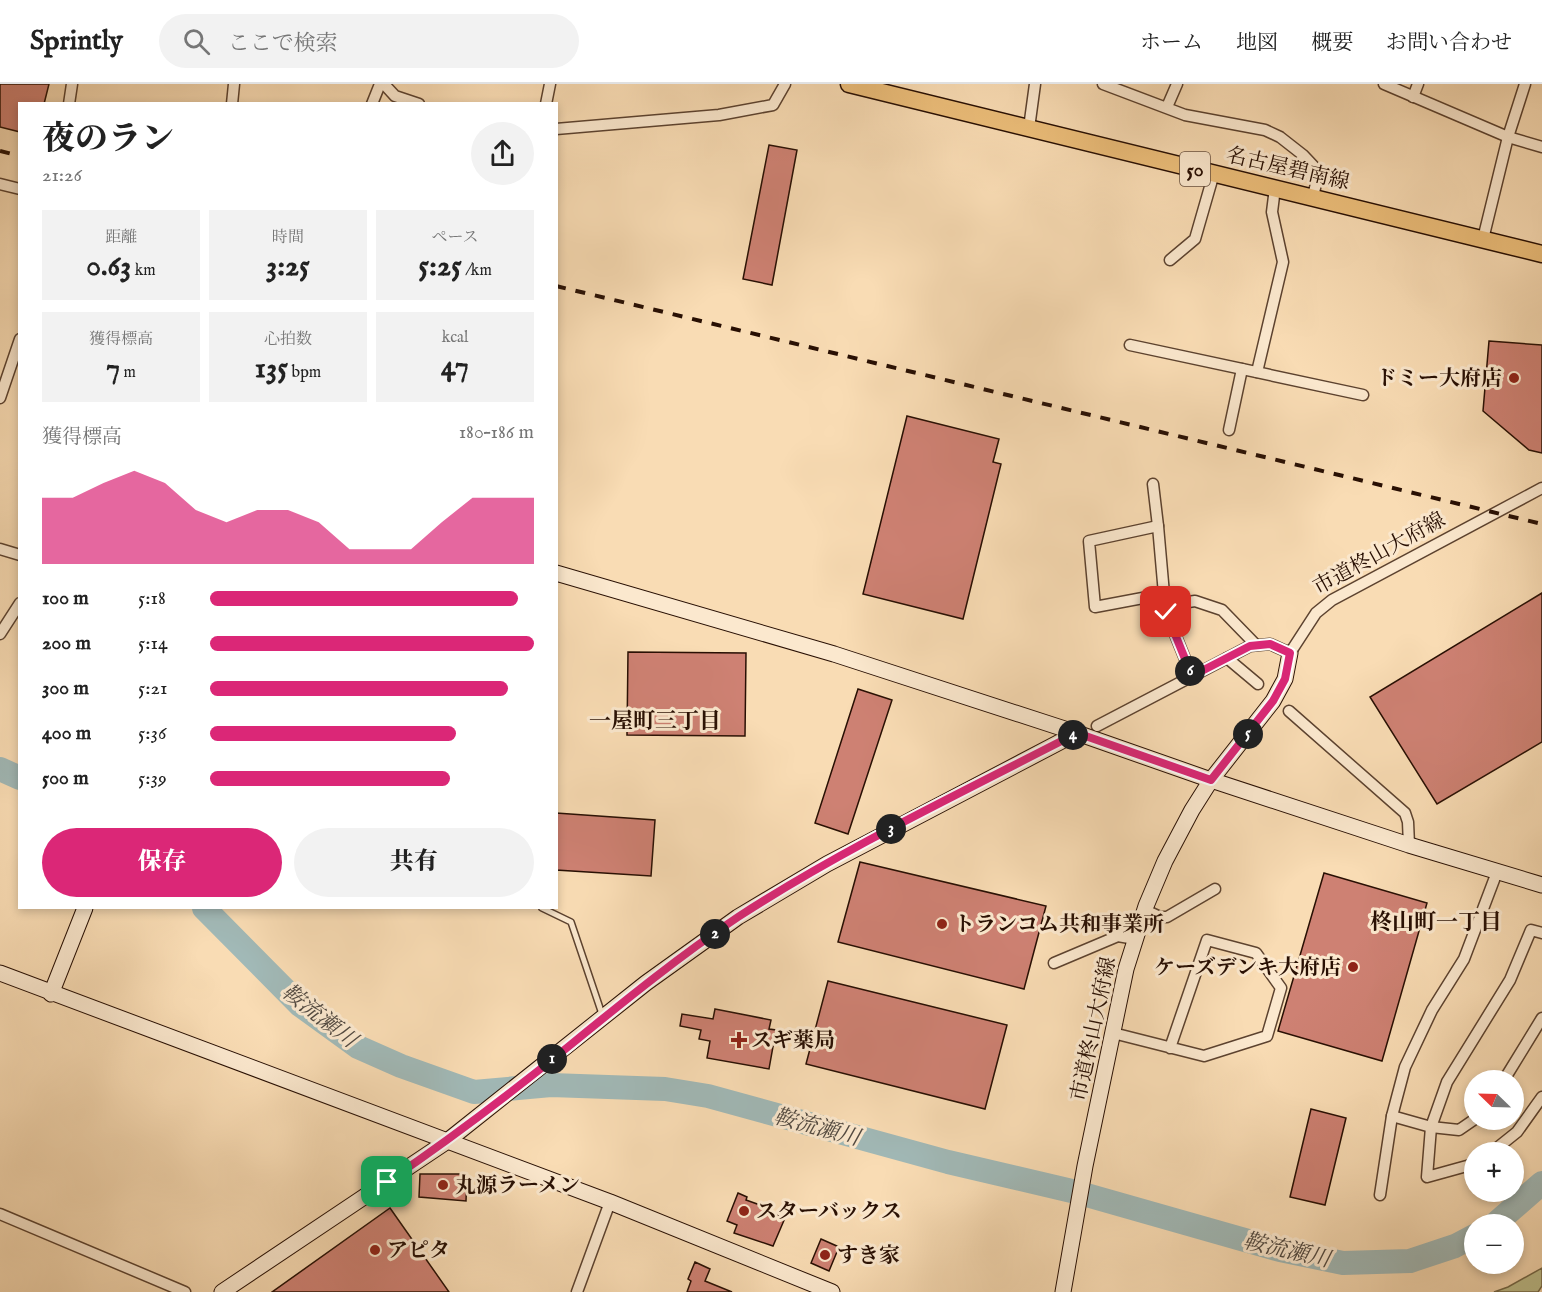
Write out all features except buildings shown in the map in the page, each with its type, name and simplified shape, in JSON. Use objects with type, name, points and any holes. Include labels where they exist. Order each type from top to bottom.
[{"type":"main road","name":"名古屋碧南線","points":[[849,84],[1542,254]]},
{"type":"street","points":[[69,102],[72,84]]},
{"type":"street","points":[[232,102],[234,84]]},
{"type":"street","points":[[373,102],[382,84],[395,96],[413,102]]},
{"type":"street","points":[[546,102],[550,84]]},
{"type":"street","points":[[558,129],[720,115],[773,105],[785,84]]},
{"type":"street","points":[[1029,128],[1035,84]]},
{"type":"street","points":[[1104,84],[1185,115],[1265,130],[1280,137],[1303,155],[1319,172],[1313,196]]},
{"type":"street","points":[[1167,107],[1177,84]]},
{"type":"street","points":[[1384,84],[1508,137],[1542,147]]},
{"type":"street","points":[[1413,97],[1418,84]]},
{"type":"street","points":[[1483,239],[1508,137],[1525,84]]},
{"type":"street","points":[[1170,260],[1195,239],[1214,173]]},
{"type":"street","points":[[0,184],[18,188]]},
{"type":"street","points":[[1257,372],[1284,262],[1272,212],[1275,188]]},
{"type":"street","points":[[0,398],[18,345]]},
{"type":"street","points":[[1130,345],[1363,394]]},
{"type":"street","points":[[1229,430],[1242,369]]},
{"type":"street","points":[[1153,484],[1164,594],[1175,604],[1195,601],[1222,610],[1256,645]]},
{"type":"street","name":"市道柊山大府線","points":[[1063,1292],[1085,1166],[1126,969],[1145,910],[1165,861],[1192,810],[1211,780],[1273,701],[1285,679],[1290,653],[1316,613],[1332,600],[1542,488]]},
{"type":"street","points":[[1158,526],[1089,541],[1095,607],[1164,594]]},
{"type":"street","points":[[0,549],[18,554]]},
{"type":"street","points":[[558,574],[834,654],[1409,845],[1542,885]]},
{"type":"street","points":[[0,634],[18,606]]},
{"type":"street","points":[[1166,612],[1192,676]]},
{"type":"street","points":[[1097,726],[1256,645],[1270,644],[1290,653]]},
{"type":"street","points":[[1227,658],[1258,684]]},
{"type":"street","points":[[1289,711],[1405,813],[1408,822],[1409,845]]},
{"type":"street","points":[[222,1292],[446,1142],[646,983],[738,917],[847,853],[1077,733]]},
{"type":"street","points":[[1380,1195],[1392,1116],[1405,1066],[1432,1010],[1464,959],[1497,872]]},
{"type":"street","points":[[1145,910],[1160,917],[1167,917],[1215,890]]},
{"type":"street","points":[[51,994],[86,909]]},
{"type":"street","points":[[1464,1167],[1427,1177],[1431,1127],[1447,1082],[1510,980],[1531,930],[1542,933]]},
{"type":"street","points":[[1054,963],[1118,936],[1135,939]]},
{"type":"street","points":[[1113,1033],[1170,1048],[1204,1056],[1268,1036],[1281,988],[1256,953],[1207,940],[1170,1048]]},
{"type":"street","points":[[0,973],[610,1202],[832,1292]]},
{"type":"street","points":[[1510,1070],[1542,1018]]},
{"type":"street","points":[[1504,1142],[1517,1132],[1542,1097]]},
{"type":"street","points":[[1392,1116],[1431,1127],[1459,1130],[1464,1127]]},
{"type":"street","points":[[577,1292],[610,1202]]},
{"type":"street","points":[[0,1214],[185,1292]]},
{"type":"lane","points":[[544,909],[571,922],[604,1018]]},
{"type":"green space","points":[[1542,1268],[1542,1286],[1538,1292],[1494,1292],[1508,1287]]},
{"type":"waterway","name":"鞍流瀬川","points":[[0,769],[18,777]]},
{"type":"waterway","name":"鞍流瀬川","points":[[205,909],[300,1005],[358,1047],[401,1066],[474,1092],[551,1085],[665,1089],[708,1096],[948,1162],[1076,1192],[1280,1250],[1343,1263],[1410,1261],[1464,1241]]},
{"type":"waterway","name":"鞍流瀬川","points":[[1506,1214],[1542,1183]]},
{"type":"railway","points":[[0,151],[18,156]]},
{"type":"railway","points":[[558,286],[1542,524]]},
{"type":"place","name":"ドミー大府店","points":[[1514,378]]},
{"type":"place","name":"トランコム共和事業所","points":[[942,924]]},
{"type":"place","name":"ケーズデンキ大府店","points":[[1353,967]]},
{"type":"place","name":"スギ薬局","points":[[739,1040]]},
{"type":"place","name":"丸源ラーメン","points":[[443,1185]]},
{"type":"place","name":"スターバックス","points":[[744,1211]]},
{"type":"place","name":"アピタ","points":[[375,1250]]},
{"type":"place","name":"すき家","points":[[825,1255]]},
{"type":"district","name":"一屋町三丁目","points":[[655,720]]},
{"type":"district","name":"柊山町一丁目","points":[[1436,921]]},
{"type":"route","points":[[387,1182],[446,1142],[556,1057],[646,983],[738,917],[827,864],[917,815],[1077,733],[1211,780],[1273,701],[1285,679],[1290,653],[1270,644],[1250,646],[1192,676],[1166,612]]}]
